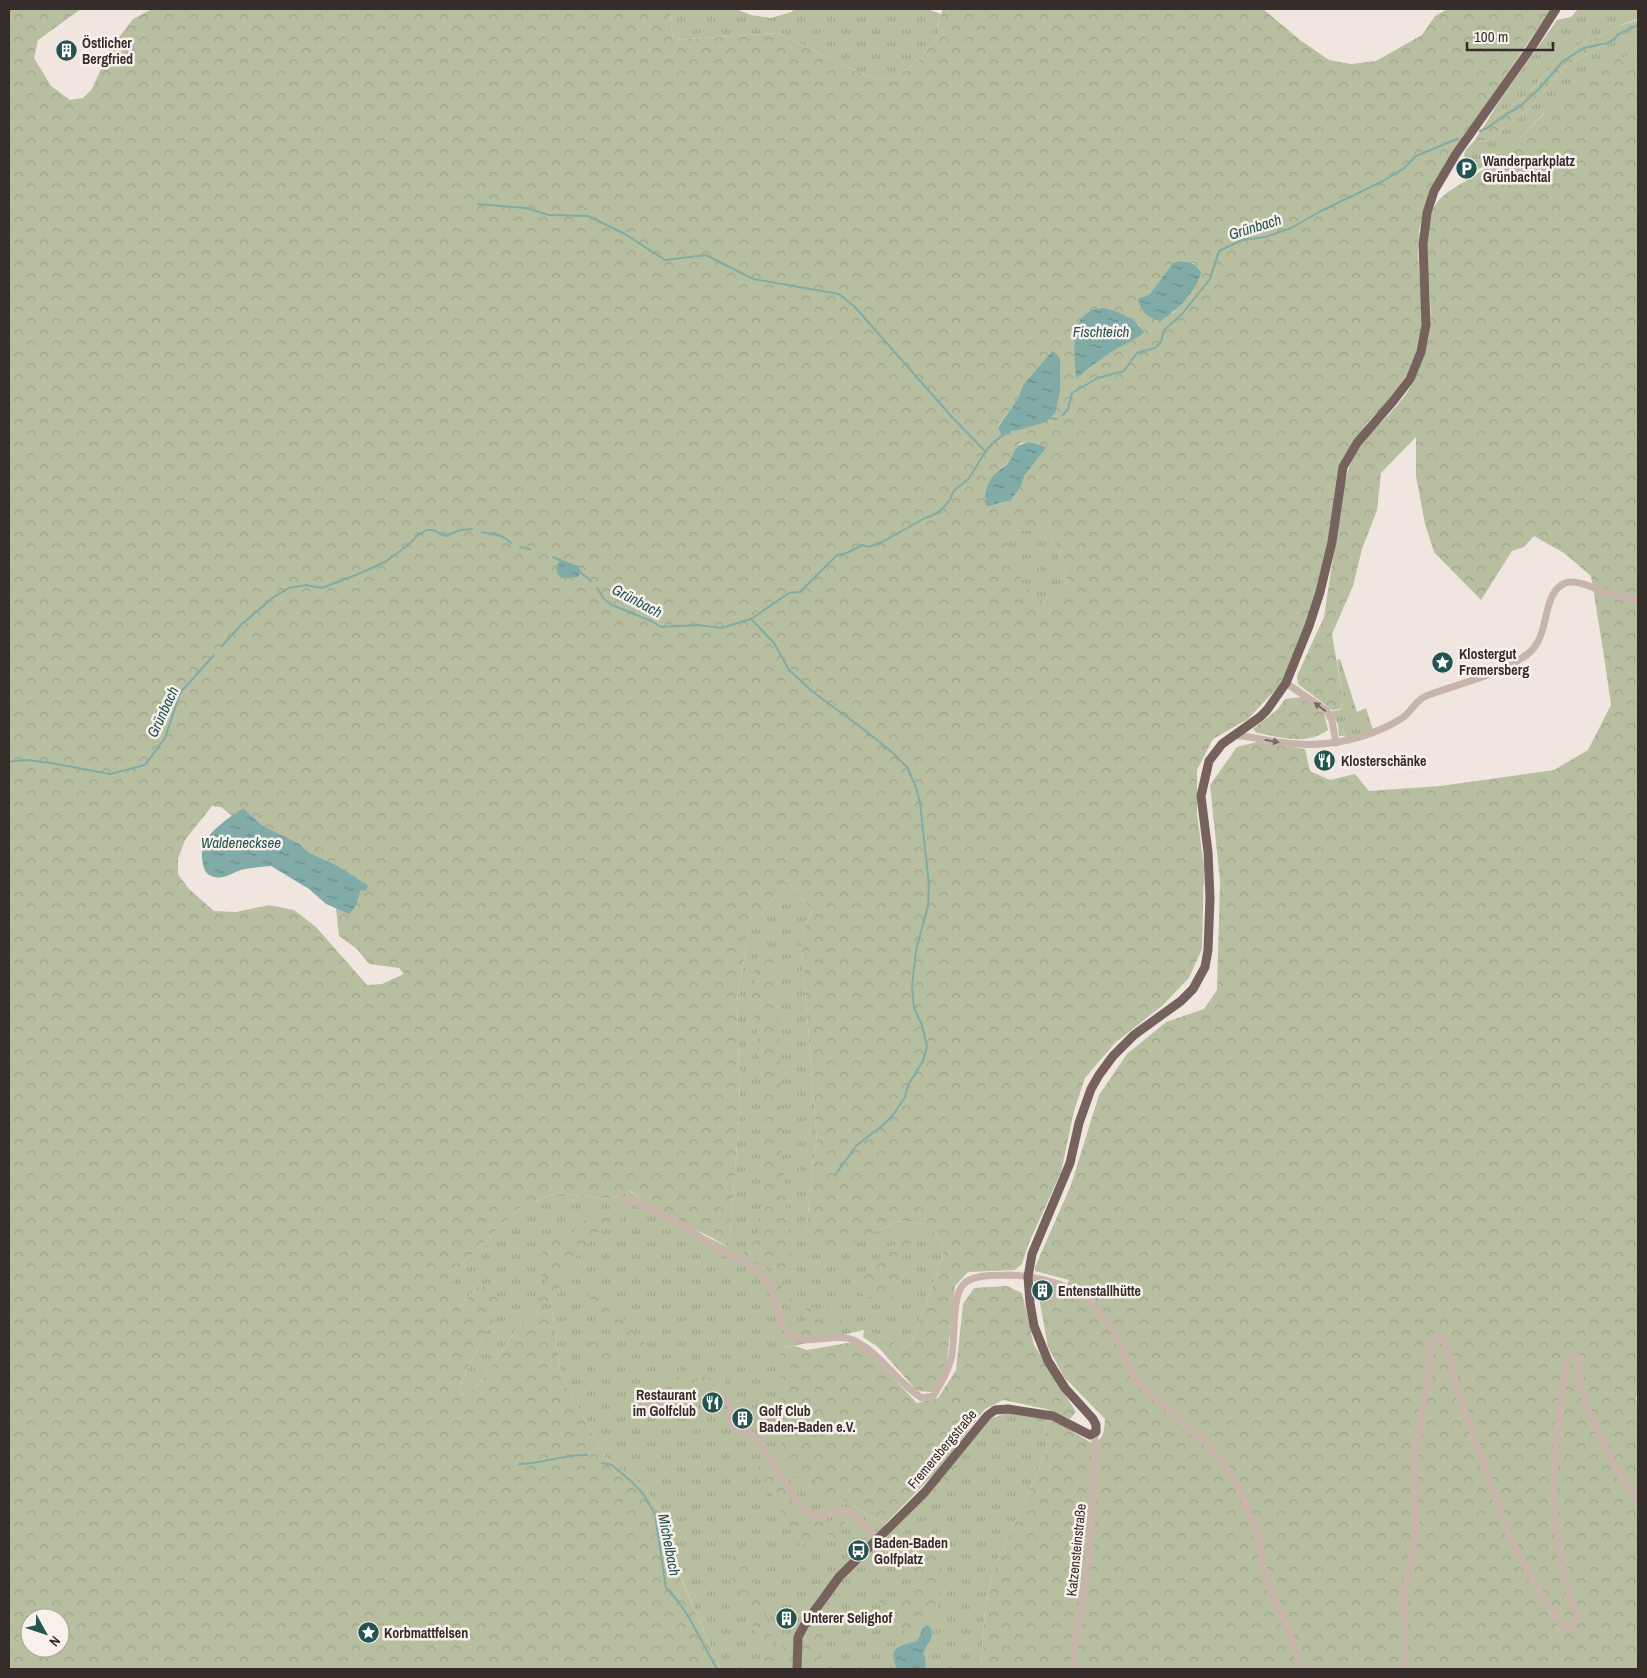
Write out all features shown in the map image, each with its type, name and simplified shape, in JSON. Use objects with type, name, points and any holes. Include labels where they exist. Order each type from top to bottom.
[{"type":"main road","points":[[1094,1434],[1097,1428],[1093,1419],[1064,1388],[1048,1361],[1034,1326],[1028,1277],[1032,1254],[1070,1163],[1079,1124],[1091,1089],[1113,1056],[1134,1035],[1181,1001],[1194,989],[1205,967],[1208,950],[1210,898],[1208,852],[1201,796],[1209,761],[1222,744],[1268,710],[1286,683],[1310,626],[1320,592],[1332,542],[1344,467],[1357,443],[1410,379],[1421,352],[1426,325],[1423,244],[1427,213],[1434,190],[1456,154],[1531,48],[1556,9]]},
{"type":"main road","name":"Fremersbergstraße","points":[[797,1669],[798,1637],[805,1624],[839,1577],[925,1492],[987,1416],[995,1410],[1008,1408],[1052,1416],[1065,1421],[1085,1434],[1094,1434]]},
{"type":"street","points":[[1237,733],[1240,736],[1310,746],[1353,740],[1386,727],[1406,715],[1422,697],[1504,668],[1529,652],[1536,645],[1543,632],[1548,606],[1552,598],[1559,587],[1567,582],[1584,585],[1615,596],[1638,599]]},
{"type":"street","points":[[1286,683],[1327,711],[1332,721],[1336,743]]},
{"type":"street","points":[[620,1199],[625,1199],[651,1210],[683,1226],[720,1250],[749,1265],[767,1282],[779,1318],[784,1327],[794,1337],[814,1340],[834,1337],[850,1338],[871,1350],[910,1391],[922,1398],[933,1396],[944,1380],[952,1358],[956,1299],[963,1285],[979,1276],[1015,1275],[1066,1286],[1086,1296],[1105,1318],[1122,1349],[1132,1375],[1139,1384],[1208,1445],[1225,1466],[1238,1487],[1256,1530],[1264,1570],[1272,1594],[1289,1631],[1302,1669]]},
{"type":"street","points":[[1405,1669],[1404,1595],[1416,1531],[1414,1460],[1432,1342],[1435,1337],[1442,1338],[1447,1344],[1455,1384],[1510,1538],[1537,1588],[1561,1624],[1572,1627],[1576,1622],[1577,1616],[1562,1564],[1554,1508],[1556,1450],[1568,1356],[1575,1355],[1579,1359],[1580,1384],[1587,1408],[1620,1476],[1638,1500]]},
{"type":"street","points":[[726,1397],[733,1417],[729,1424],[737,1430],[753,1435],[758,1439],[799,1503],[808,1513],[824,1516],[849,1510],[878,1538]]},
{"type":"street","name":"Katzensteinstraße","points":[[1075,1669],[1074,1649],[1086,1585],[1091,1543],[1096,1440],[1094,1434]]},
{"type":"green space","points":[[9,9],[81,9],[38,40],[34,58],[51,86],[70,100],[83,98],[92,89],[110,49],[133,19],[152,9],[674,9],[670,14],[673,40],[778,33],[858,72],[880,79],[896,78],[921,58],[937,36],[937,28],[943,9],[1263,9],[1300,40],[1329,60],[1351,64],[1376,61],[1422,35],[1435,16],[1448,9],[1551,9],[1452,154],[1438,176],[1427,200],[1419,230],[1418,254],[1423,322],[1417,351],[1406,376],[1390,399],[1367,423],[1340,464],[1328,542],[1317,590],[1295,656],[1281,684],[1248,719],[1213,739],[1197,770],[1197,814],[1204,868],[1202,949],[1189,978],[1163,1005],[1115,1043],[1085,1078],[1074,1111],[1061,1172],[1029,1243],[1022,1264],[1015,1270],[968,1272],[955,1286],[947,1362],[940,1381],[932,1392],[917,1391],[878,1347],[863,1337],[864,1330],[889,1339],[903,1349],[911,1344],[942,1259],[943,1244],[937,1234],[923,1224],[898,1221],[855,1242],[821,1252],[806,1234],[817,1143],[801,937],[812,911],[787,881],[749,930],[737,1001],[740,1106],[729,1247],[651,1206],[630,1191],[610,1199],[555,1193],[518,1209],[462,1264],[446,1295],[461,1306],[477,1287],[495,1287],[498,1300],[494,1326],[487,1329],[458,1389],[464,1396],[479,1384],[525,1317],[552,1309],[560,1368],[569,1392],[606,1458],[644,1487],[665,1520],[669,1550],[720,1669],[9,1669]],"holes":[[[1180,261],[1193,263],[1198,268],[1195,287],[1173,313],[1139,299],[1150,294]],[[1139,324],[1140,336],[1110,353],[1082,374]],[[1052,351],[1060,359],[1060,392],[1035,424],[1001,435],[998,426],[1017,400],[1023,385]],[[1029,442],[1047,447],[1025,475],[1021,486],[1002,503],[986,505],[996,472],[1008,463],[1020,443]],[[1003,530],[1050,532],[1069,584],[1046,604],[1023,583]],[[212,806],[221,807],[232,816],[243,808],[263,826],[298,843],[310,853],[338,866],[368,885],[361,889],[358,902],[344,912],[336,909],[339,936],[357,949],[369,964],[399,968],[404,974],[382,984],[367,985],[316,927],[294,910],[269,905],[236,912],[214,911],[188,888],[178,874],[178,859],[185,840]]]},
{"type":"green space","points":[[674,9],[736,9],[751,15],[771,18],[795,9],[927,9],[941,14],[937,36],[921,58],[896,78],[880,79],[858,72],[778,33],[673,40],[670,14]]},
{"type":"green space","points":[[1578,9],[1637,9],[1637,19],[1616,27],[1601,36],[1586,40],[1554,64],[1528,94],[1488,120],[1557,20],[1571,17]]},
{"type":"green space","points":[[1637,9],[1638,25],[1617,35],[1615,39],[1566,66],[1534,104],[1490,140],[1474,141],[1488,120],[1528,94],[1554,64],[1586,40],[1601,36],[1616,27],[1637,20]]},
{"type":"green space","points":[[1638,25],[1638,51],[1588,74],[1543,114],[1499,160],[1476,170],[1464,156],[1465,151],[1474,141],[1490,140],[1534,104],[1566,66],[1615,39],[1617,35]]},
{"type":"green space","points":[[1638,51],[1638,1396],[1636,1397],[1638,1408],[1638,1669],[981,1669],[985,1609],[995,1565],[1047,1449],[1045,1419],[1059,1423],[1093,1444],[1101,1437],[1104,1431],[1105,1419],[1064,1377],[1048,1347],[1039,1298],[1045,1294],[1048,1285],[1066,1288],[1069,1280],[1035,1271],[1035,1267],[1071,1185],[1099,1095],[1127,1054],[1166,1022],[1204,1009],[1217,990],[1220,881],[1210,785],[1237,747],[1257,742],[1305,749],[1310,771],[1330,780],[1355,774],[1369,791],[1440,786],[1554,770],[1588,750],[1611,705],[1591,576],[1564,553],[1534,536],[1524,547],[1512,551],[1481,600],[1434,552],[1425,524],[1416,476],[1416,437],[1381,473],[1377,510],[1362,549],[1353,586],[1332,634],[1343,699],[1340,709],[1332,710],[1298,684],[1297,676],[1324,617],[1344,485],[1352,460],[1361,444],[1408,391],[1425,351],[1429,332],[1430,311],[1427,243],[1428,229],[1434,208],[1448,192],[1490,165],[1504,153],[1558,100],[1592,71]]},
{"type":"green space","points":[[1002,530],[1050,531],[1069,584],[1045,605],[1023,583]]},
{"type":"green space","points":[[1340,659],[1357,712],[1366,708],[1373,730],[1345,739],[1343,726],[1344,736],[1339,736],[1338,725],[1331,711],[1340,710],[1343,699],[1337,660]]},
{"type":"green space","points":[[1301,697],[1324,713],[1328,730],[1311,738],[1293,739],[1257,733],[1253,729],[1278,709],[1285,699]]},
{"type":"green space","name":"Golf Club Baden-Baden e.V.","points":[[787,881],[812,911],[801,937],[817,1143],[806,1234],[878,1231],[898,1221],[923,1224],[937,1234],[943,1244],[942,1259],[911,1344],[903,1349],[889,1339],[864,1330],[780,1349],[812,1472],[835,1496],[885,1524],[889,1532],[990,1419],[1006,1413],[1045,1419],[1047,1449],[995,1565],[985,1609],[981,1669],[720,1669],[669,1549],[665,1520],[644,1487],[606,1458],[569,1392],[560,1368],[552,1309],[525,1317],[479,1384],[464,1396],[458,1389],[487,1329],[494,1326],[477,1287],[461,1306],[445,1295],[462,1264],[518,1209],[555,1193],[610,1199],[629,1191],[678,1222],[729,1247],[740,1106],[737,1001],[749,930]]},
{"type":"green space","points":[[763,951],[770,954],[775,962],[781,1070],[782,1154],[792,1272],[781,1284],[784,1295],[804,1304],[802,1309],[791,1308],[779,1300],[773,1284],[773,1272],[764,1258],[758,1265],[741,1255],[757,1239],[757,1224],[766,1197],[763,1177],[763,1107],[756,1021],[752,1010],[751,991],[755,986],[756,963]]},
{"type":"green space","points":[[595,1212],[617,1213],[623,1216],[615,1225],[599,1231],[570,1263],[561,1280],[556,1299],[528,1309],[540,1299],[547,1280],[537,1272],[535,1262],[537,1258],[559,1235],[572,1234],[581,1223]]},
{"type":"green space","points":[[906,1227],[912,1232],[909,1246],[900,1263],[900,1283],[895,1297],[877,1300],[864,1296],[860,1293],[862,1279],[888,1246],[896,1244],[899,1230]]},
{"type":"green space","points":[[1007,1286],[1022,1293],[1034,1345],[1076,1412],[1070,1419],[1046,1409],[1003,1400],[985,1409],[937,1471],[885,1524],[835,1496],[822,1501],[812,1472],[794,1478],[782,1463],[780,1349],[795,1346],[807,1350],[853,1342],[871,1355],[917,1403],[938,1398],[956,1370],[963,1304],[974,1288]]},
{"type":"green space","points":[[589,1290],[604,1299],[628,1323],[647,1346],[632,1350],[625,1339],[616,1332],[610,1321],[601,1312],[602,1303],[592,1302],[588,1295]]},
{"type":"green space","points":[[808,1306],[836,1313],[847,1327],[814,1335],[797,1336],[785,1325],[785,1320],[796,1325],[805,1325],[807,1320],[802,1316]]},
{"type":"green space","points":[[598,1335],[602,1345],[614,1359],[613,1368],[617,1373],[616,1377],[611,1378],[598,1359],[594,1358],[592,1354],[591,1337]]},
{"type":"green space","points":[[671,1369],[688,1387],[703,1376],[707,1378],[722,1375],[726,1379],[725,1384],[698,1395],[699,1402],[695,1409],[687,1409],[685,1403],[677,1401],[660,1380]]},
{"type":"green space","points":[[766,1460],[802,1516],[816,1522],[829,1522],[839,1515],[846,1520],[834,1538],[827,1534],[813,1535],[812,1541],[800,1546],[758,1470],[760,1464]]},
{"type":"green space","points":[[956,1463],[961,1474],[937,1501],[916,1516],[901,1536],[875,1559],[869,1553],[930,1494]]},
{"type":"green space","points":[[940,1531],[947,1534],[943,1544],[941,1591],[935,1622],[923,1621],[912,1636],[901,1630],[892,1621],[879,1601],[889,1596],[894,1600],[915,1591],[919,1585],[917,1577],[910,1568],[925,1553],[931,1540]]},
{"type":"green space","points":[[740,1541],[769,1624],[775,1652],[791,1641],[796,1642],[794,1669],[766,1669],[763,1651],[729,1573],[731,1559]]},
{"type":"green space","points":[[823,1599],[830,1604],[821,1617],[818,1627],[823,1637],[818,1651],[819,1669],[797,1669],[798,1637]]},
{"type":"water","name":"Fischteich","points":[[1180,261],[1197,267],[1201,273],[1198,280],[1185,301],[1173,312],[1160,321],[1152,318],[1143,311],[1138,299],[1150,294],[1173,263]]},
{"type":"water","name":"Fischteich","points":[[1104,308],[1126,316],[1144,332],[1110,353],[1076,378],[1074,352],[1078,324],[1091,311]]},
{"type":"water","name":"Fischteich","points":[[1052,351],[1060,359],[1060,392],[1055,413],[1046,421],[1001,435],[998,427],[1017,400],[1023,385]]},
{"type":"water","points":[[1029,442],[1047,447],[1025,475],[1021,486],[1011,500],[989,506],[986,505],[985,496],[990,480],[1008,463],[1017,447]]},
{"type":"water","points":[[561,560],[579,566],[580,572],[578,577],[561,578],[557,573],[556,567]]},
{"type":"water","name":"Waldenecksee","points":[[243,808],[263,826],[298,843],[310,853],[338,866],[368,885],[366,891],[361,890],[354,909],[349,914],[326,904],[309,889],[271,866],[241,870],[219,878],[208,874],[204,868],[202,854],[208,838],[221,824]]},
{"type":"water","points":[[928,1625],[931,1628],[932,1636],[923,1653],[926,1669],[897,1669],[893,1656],[896,1649],[917,1641],[922,1628]]},
{"type":"waterway","name":"Grünbach","points":[[1480,131],[1518,108],[1540,88],[1563,61],[1584,48],[1607,43],[1615,39],[1617,35],[1638,25]]},
{"type":"waterway","name":"Grünbach","points":[[1063,415],[1068,409],[1072,393],[1098,378],[1124,371],[1137,353],[1155,348],[1161,342],[1164,330],[1182,314],[1210,279],[1219,251],[1242,240],[1266,237],[1291,228],[1383,181],[1403,169],[1416,156],[1457,139]]},
{"type":"waterway","points":[[478,204],[526,208],[549,215],[588,216],[625,234],[665,260],[706,255],[753,279],[839,294],[854,306],[951,416],[985,451]]},
{"type":"waterway","name":"Grünbach","points":[[1014,430],[1046,421],[1048,418],[1057,419]]},
{"type":"waterway","name":"Grünbach","points":[[597,588],[604,599],[612,605],[661,627],[697,625],[721,628],[751,619],[789,593],[800,592],[837,555],[847,553],[862,545],[869,547],[882,542],[937,513],[949,501],[956,489],[969,478],[990,446],[1010,432]]},
{"type":"waterway","name":"Grünbach","points":[[222,646],[241,625],[275,596],[289,588],[306,585],[322,588],[356,575],[385,562],[427,530],[433,530],[446,536],[460,530],[472,529]]},
{"type":"waterway","name":"Grünbach","points":[[482,532],[502,536],[511,543]]},
{"type":"waterway","name":"Grünbach","points":[[520,547],[530,549]]},
{"type":"waterway","name":"Grünbach","points":[[553,557],[562,561]]},
{"type":"waterway","name":"Grünbach","points":[[579,571],[591,581]]},
{"type":"waterway","points":[[752,620],[774,643],[789,670],[813,692],[893,753],[907,767],[916,787],[920,803],[929,885],[928,906],[916,950],[912,987],[914,1008],[922,1025],[927,1047],[923,1061],[908,1085],[905,1097],[893,1115],[857,1145],[835,1175]]},
{"type":"waterway","name":"Grünbach","points":[[9,762],[27,760],[110,774],[145,765],[165,738],[180,693],[214,655]]},
{"type":"waterway","name":"Michelbach","points":[[519,1464],[587,1455]]},
{"type":"waterway","name":"Michelbach","points":[[602,1463],[612,1465],[632,1482],[644,1495],[655,1514],[666,1588],[688,1616],[717,1669]]},
{"type":"place","name":"Östlicher Bergfried","points":[[66,51]]},
{"type":"place","name":"Wanderparkplatz Grünbachtal","points":[[1467,169]]},
{"type":"place","name":"Klostergut Fremersberg","points":[[1443,662]]},
{"type":"place","name":"Klosterschänke","points":[[1325,761]]},
{"type":"place","name":"Entenstallhütte","points":[[1042,1291]]},
{"type":"place","name":"Restaurant im Golfclub","points":[[712,1403]]},
{"type":"place","name":"Golf Club Baden-Baden e.V.","points":[[743,1419]]},
{"type":"place","name":"Baden-Baden Golfplatz","points":[[858,1551]]},
{"type":"place","name":"Unterer Selighof","points":[[787,1618]]},
{"type":"place","name":"Korbmattfelsen","points":[[368,1633]]}]
